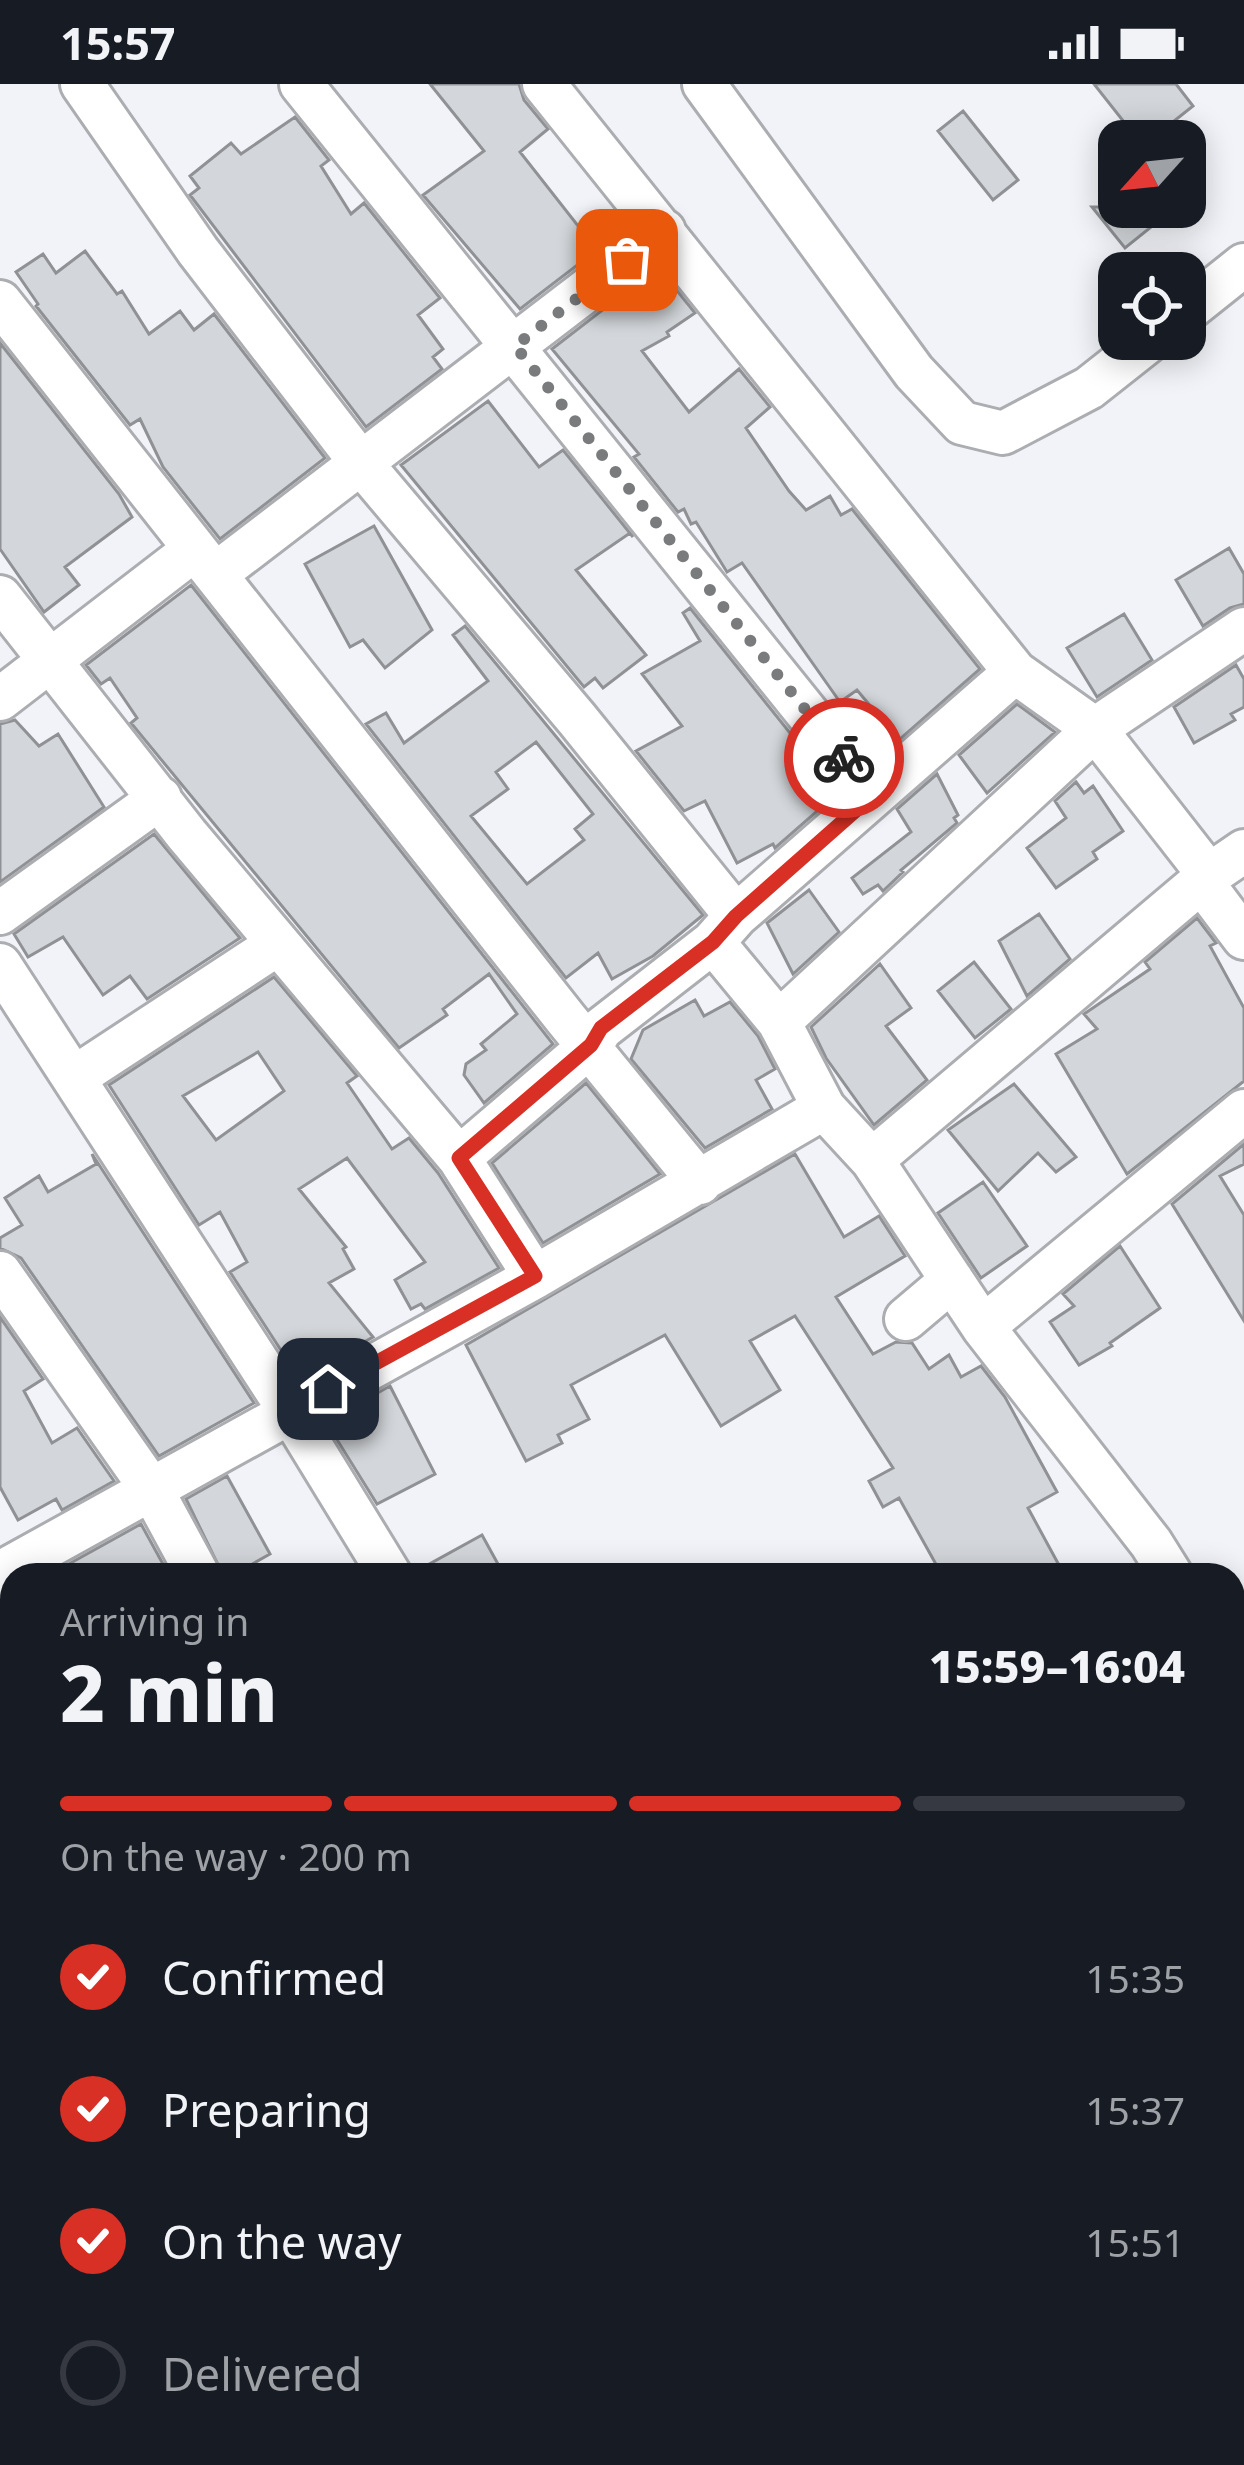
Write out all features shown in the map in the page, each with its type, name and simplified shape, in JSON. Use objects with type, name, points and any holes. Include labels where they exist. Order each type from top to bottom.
[{"type":"street","points":[[82,84],[198,251],[361,463],[577,719],[724,929],[824,1108],[872,1160],[983,1327],[1164,1563]]},
{"type":"street","points":[[301,84],[873,795]]},
{"type":"street","points":[[544,84],[1015,672],[1095,729],[1218,869],[1244,938]]},
{"type":"street","points":[[704,84],[914,372],[962,423],[1003,433],[1089,388],[1124,360]]},
{"type":"street","points":[[0,699],[48,660],[361,463],[664,231]]},
{"type":"street","points":[[1206,296],[1244,266]]},
{"type":"street","points":[[0,302],[700,1183]]},
{"type":"street","points":[[0,597],[278,944],[459,1158],[535,1276]]},
{"type":"street","points":[[779,1022],[1095,729],[1244,629]]},
{"type":"street","points":[[459,1158],[591,1045],[601,1028],[724,929],[1015,672]]},
{"type":"street","points":[[0,913],[160,798]]},
{"type":"street","points":[[872,1160],[1218,869]]},
{"type":"street","points":[[75,1077],[278,944]]},
{"type":"street","points":[[0,965],[383,1563]]},
{"type":"street","points":[[18,1563],[700,1183],[824,1108]]},
{"type":"street","points":[[983,1327],[1244,1111]]},
{"type":"street","points":[[0,1273],[152,1490],[192,1563]]},
{"type":"street","points":[[906,1319],[952,1280]]},
{"type":"building","points":[[430,84],[519,84],[524,100],[548,129],[520,152],[597,250],[520,309],[423,195],[484,151]]},
{"type":"building","points":[[1094,84],[1176,84],[1193,106],[1175,120],[1122,120]]},
{"type":"building","points":[[963,111],[1018,180],[993,200],[938,131]]},
{"type":"building","points":[[295,117],[329,160],[321,166],[351,214],[364,203],[440,298],[418,315],[443,349],[433,357],[442,369],[366,427],[190,195],[199,188],[190,176],[231,143],[241,154]]},
{"type":"building","points":[[1109,228],[1150,228],[1125,248]]},
{"type":"building","points":[[85,251],[117,294],[122,291],[149,334],[180,311],[194,330],[214,314],[325,458],[220,539],[163,467],[140,419],[130,425],[36,306],[16,272],[43,254],[56,273]]},
{"type":"building","points":[[658,267],[695,313],[642,351],[689,412],[739,369],[770,407],[746,428],[789,491],[806,510],[830,496],[841,515],[852,509],[980,669],[899,740],[857,690],[840,702],[742,563],[727,572],[696,522],[691,524],[684,509],[678,512],[634,457],[639,454],[552,349]]},
{"type":"building","points":[[0,343],[132,517],[65,567],[79,585],[44,612],[0,549]]},
{"type":"building","points":[[488,401],[539,467],[563,450],[630,533],[576,570],[646,655],[603,688],[595,678],[584,687],[401,465]]},
{"type":"building","points":[[374,526],[432,630],[385,668],[363,640],[350,647],[305,564]]},
{"type":"building","points":[[1229,548],[1244,574],[1244,604],[1203,626],[1176,580]]},
{"type":"building","points":[[191,585],[553,1044],[484,1103],[464,1075],[466,1064],[486,1050],[481,1044],[517,1014],[489,974],[443,1009],[447,1015],[399,1048],[131,723],[137,718],[110,678],[101,684],[86,665]]},
{"type":"building","points":[[690,608],[838,793],[775,848],[773,844],[737,863],[705,801],[684,811],[636,751],[682,726],[642,674],[700,641],[683,613]]},
{"type":"building","points":[[1124,614],[1152,660],[1097,697],[1067,648]]},
{"type":"building","points":[[465,626],[703,915],[653,956],[612,979],[598,953],[566,978],[366,724],[386,713],[404,743],[488,681],[453,635]],"holes":[[[536,742],[593,814],[575,829],[584,840],[527,884],[471,816],[508,789],[496,772]]]},
{"type":"building","points":[[1236,665],[1244,679],[1244,707],[1231,714],[1235,720],[1194,743],[1174,707]]},
{"type":"building","points":[[1017,704],[1055,732],[987,793],[959,755]]},
{"type":"building","points":[[15,720],[39,746],[58,734],[104,807],[0,882],[0,724]]},
{"type":"building","points":[[937,774],[958,815],[957,823],[883,891],[878,885],[863,894],[852,878],[911,832],[897,809]]},
{"type":"building","points":[[1076,782],[1084,793],[1093,786],[1123,831],[1093,852],[1097,859],[1056,888],[1027,848],[1066,818],[1055,801]]},
{"type":"building","points":[[154,834],[240,938],[147,999],[130,976],[103,995],[63,937],[28,957],[14,934]]},
{"type":"building","points":[[809,890],[839,932],[793,974],[767,923]]},
{"type":"building","points":[[1039,914],[1070,959],[1027,996],[999,941]]},
{"type":"building","points":[[1197,918],[1216,943],[1210,946],[1244,1008],[1244,1081],[1127,1174],[1056,1054],[1097,1029],[1084,1014],[1150,969],[1145,962]]},
{"type":"building","points":[[974,962],[1011,1009],[975,1038],[938,991]]},
{"type":"building","points":[[880,964],[911,1008],[886,1026],[927,1080],[874,1125],[826,1058],[811,1027]]},
{"type":"building","points":[[274,977],[357,1076],[347,1083],[392,1149],[409,1138],[438,1173],[499,1268],[425,1309],[421,1304],[411,1309],[395,1280],[425,1262],[347,1158],[299,1189],[346,1247],[354,1269],[329,1283],[373,1337],[299,1378],[230,1272],[247,1262],[220,1212],[199,1225],[109,1085]],"holes":[[[258,1052],[284,1091],[216,1140],[183,1096]]]},
{"type":"building","points":[[695,1000],[704,1016],[730,1002],[758,1036],[775,1069],[756,1080],[772,1109],[705,1148],[631,1059],[643,1030]]},
{"type":"building","points":[[586,1083],[660,1174],[543,1243],[492,1163]]},
{"type":"building","points":[[1014,1084],[1076,1157],[1056,1172],[1038,1153],[998,1191],[948,1130]]},
{"type":"building","points":[[1244,1144],[1244,1164],[1220,1176],[1244,1215],[1244,1321],[1172,1204]]},
{"type":"building","points":[[92,1154],[254,1403],[159,1456],[21,1258],[0,1248],[0,1238],[22,1225],[5,1198],[39,1176],[48,1192],[96,1164]]},
{"type":"building","points":[[795,1154],[844,1237],[879,1216],[905,1256],[836,1297],[873,1354],[896,1342],[912,1343],[929,1369],[949,1355],[961,1377],[981,1366],[1005,1397],[1057,1492],[1028,1508],[1058,1563],[935,1563],[899,1498],[883,1507],[869,1481],[893,1468],[795,1316],[750,1341],[780,1390],[721,1426],[665,1335],[571,1385],[589,1419],[558,1435],[562,1443],[526,1461],[466,1345]]},
{"type":"building","points":[[983,1182],[1027,1246],[981,1278],[938,1213]]},
{"type":"building","points":[[1120,1246],[1160,1308],[1079,1365],[1050,1322],[1074,1306],[1063,1294]]},
{"type":"building","points":[[0,1317],[43,1379],[24,1391],[52,1443],[77,1428],[114,1481],[62,1510],[56,1499],[18,1520],[0,1487]]},
{"type":"building","points":[[390,1386],[435,1474],[377,1504],[326,1422]]},
{"type":"building","points":[[227,1476],[270,1554],[254,1563],[217,1563],[186,1499]]},
{"type":"building","points":[[141,1524],[162,1563],[71,1563]]},
{"type":"building","points":[[482,1535],[497,1563],[431,1563]]},
{"type":"way so far","points":[[627,260],[515,346],[844,758]]},
{"type":"route","points":[[328,1389],[535,1276],[459,1158],[591,1045],[601,1028],[713,942],[873,795],[844,758]]}]
